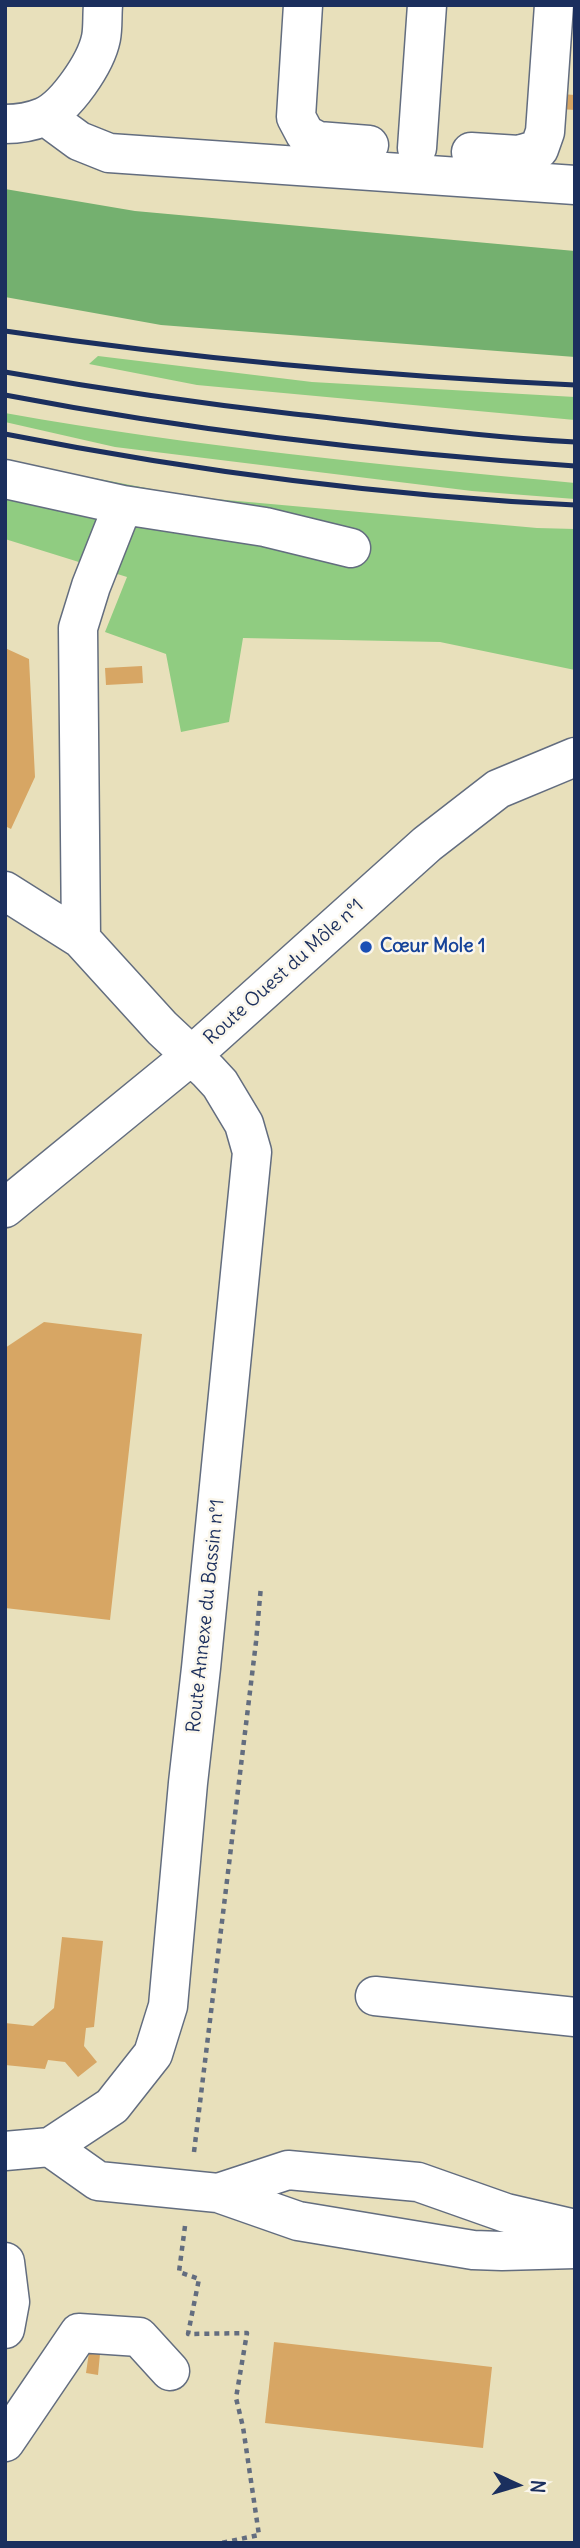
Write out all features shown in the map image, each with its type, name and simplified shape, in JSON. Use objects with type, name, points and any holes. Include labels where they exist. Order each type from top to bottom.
[{"type":"street","points":[[5,124],[21,124],[45,116],[67,98],[89,67],[101,40],[103,5]]},
{"type":"street","points":[[303,5],[296,117],[305,134],[318,141],[520,155],[539,149],[545,132],[554,5]]},
{"type":"street","points":[[417,148],[427,5]]},
{"type":"street","points":[[45,116],[79,141],[109,153],[575,186]]},
{"type":"street","points":[[5,479],[122,505],[265,527],[351,548]]},
{"type":"street","points":[[81,939],[78,628],[122,505]]},
{"type":"street","name":"Route Ouest du Môle n°1","points":[[5,1208],[192,1055],[427,844],[498,789],[575,757]]},
{"type":"street","name":"Route Annexe du Bassin n°1","points":[[5,891],[81,939],[162,1028],[220,1084],[244,1124],[252,1152],[167,2006],[153,2054],[112,2106],[50,2147]]},
{"type":"street","points":[[375,1996],[575,2017]]},
{"type":"street","points":[[5,2151],[50,2147],[99,2182],[204,2191],[299,2221],[459,2248],[502,2251],[575,2249]]},
{"type":"street","points":[[204,2191],[288,2169],[418,2182],[506,2213],[575,2229]]},
{"type":"street","points":[[5,2262],[10,2302],[5,2329]]},
{"type":"street","points":[[5,2442],[79,2333],[139,2337],[170,2371]]},
{"type":"path","points":[[221,2543],[259,2535],[245,2438],[236,2398],[247,2333],[188,2334],[199,2279],[179,2272],[204,2191],[261,1586]]},
{"type":"green space","points":[[5,189],[135,211],[575,251],[575,357],[161,325],[5,297]]},
{"type":"green space","points":[[98,356],[312,382],[575,397],[575,420],[197,385],[89,364]]},
{"type":"green space","points":[[5,413],[218,445],[575,483],[575,499],[472,491],[115,447],[5,422]]},
{"type":"green space","points":[[5,461],[193,497],[537,528],[575,529],[575,670],[440,642],[243,638],[229,722],[181,732],[166,654],[105,632],[127,577],[5,539]]},
{"type":"building","points":[[561,94],[575,95],[575,110],[560,109]]},
{"type":"building","points":[[5,648],[29,659],[35,777],[11,829],[5,826]]},
{"type":"building","points":[[142,666],[143,683],[106,685],[105,668]]},
{"type":"building","points":[[44,1322],[142,1334],[110,1620],[5,1608],[5,1348]]},
{"type":"building","points":[[62,1937],[103,1941],[94,2027],[86,2028],[84,2046],[97,2062],[78,2077],[65,2062],[48,2060],[45,2069],[5,2065],[5,2023],[33,2026],[54,2008]]},
{"type":"building","points":[[274,2342],[492,2367],[483,2448],[265,2423]]},
{"type":"building","points":[[89,2352],[100,2354],[98,2375],[86,2373]]},
{"type":"railway","points":[[5,331],[289,365],[575,385]]},
{"type":"railway","points":[[5,372],[258,410],[470,434],[575,442]]},
{"type":"railway","points":[[5,395],[289,439],[575,466]]},
{"type":"railway","points":[[5,434],[289,480],[432,495],[575,505]]},
{"type":"place","name":"Cœur Mole 1","points":[[366,947]]}]
